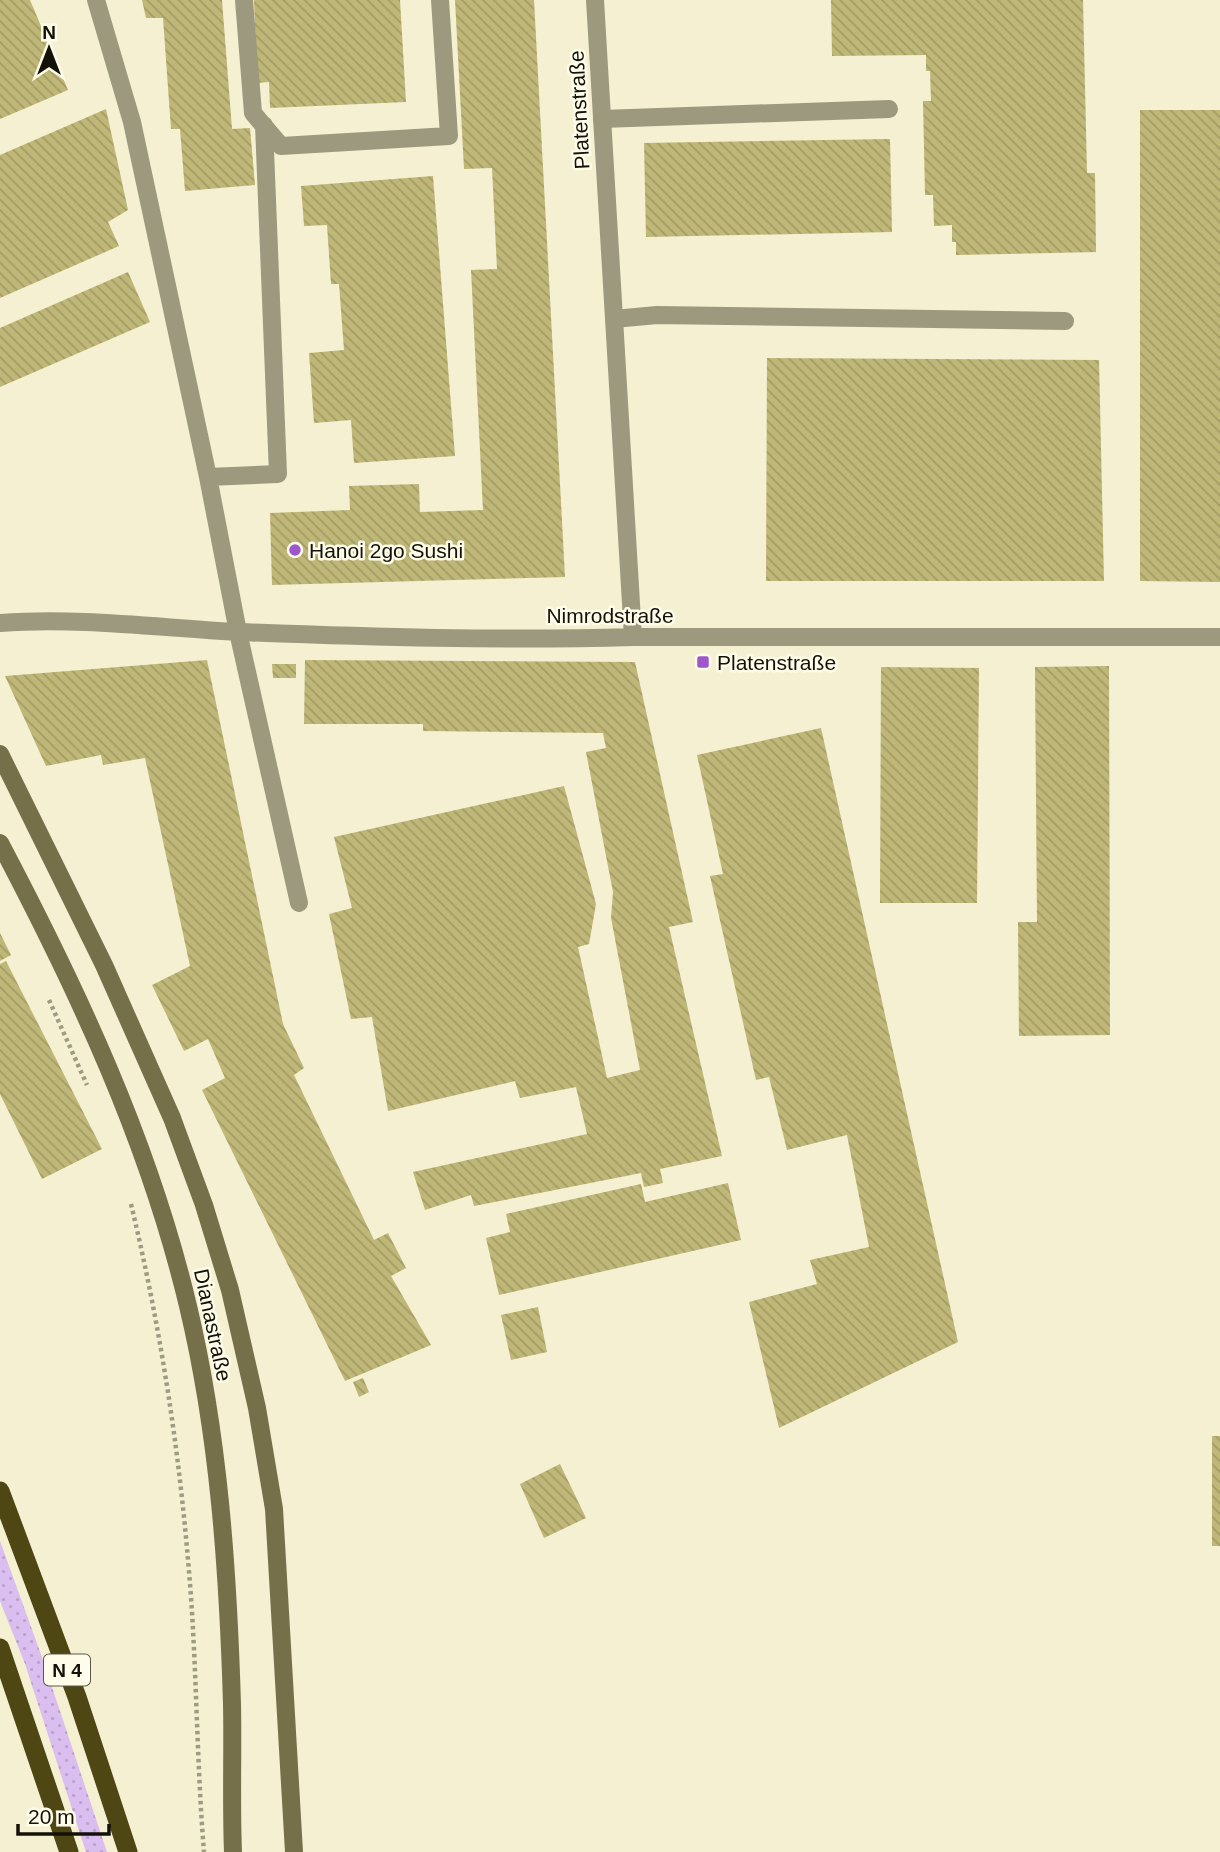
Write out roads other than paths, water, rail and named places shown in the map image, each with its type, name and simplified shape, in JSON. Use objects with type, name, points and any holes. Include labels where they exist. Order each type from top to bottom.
[{"type":"highway","name":"N 4","points":[[0,1491],[77,1697],[128,1852]]},
{"type":"highway","name":"N 4","points":[[0,1648],[69,1852]]},
{"type":"main road","name":"Dianastraße","points":[[0,754],[104,965],[158,1086],[189,1161],[218,1248],[251,1377],[272,1494],[293,1852]]},
{"type":"main road","name":"Dianastraße","points":[[0,843],[68,977],[125,1104],[158,1196],[189,1308],[210,1424],[223,1541],[231,1683],[233,1852]]},
{"type":"street","points":[[96,0],[132,122],[208,477],[238,632],[299,903]]},
{"type":"street","points":[[244,0],[253,113],[281,146],[449,136],[440,0]]},
{"type":"street","name":"Platenstraße","points":[[595,0],[633,637]]},
{"type":"street","points":[[602,119],[889,109]]},
{"type":"street","points":[[208,477],[278,474],[264,125]]},
{"type":"street","points":[[614,319],[657,316],[1065,321]]},
{"type":"street","name":"Nimrodstraße","points":[[0,623],[89,622],[238,632],[557,639],[1220,638]]},
{"type":"place","name":"Hanoi 2go Sushi","points":[[295,550]]},
{"type":"place","name":"Platenstraße","points":[[703,662]]}]
